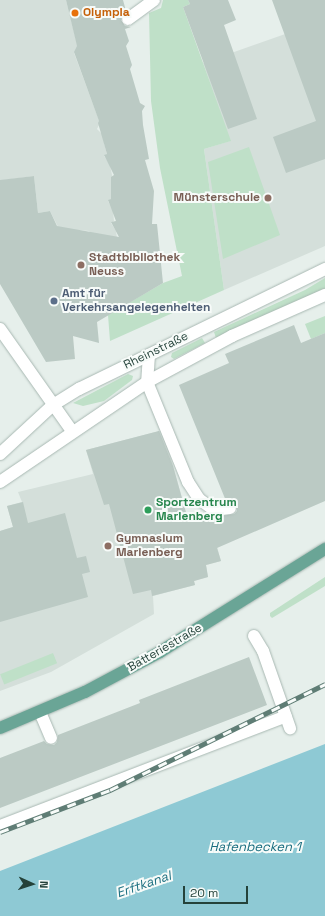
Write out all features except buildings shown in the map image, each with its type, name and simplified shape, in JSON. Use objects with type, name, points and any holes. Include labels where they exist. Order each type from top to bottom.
[{"type":"main road","name":"Batteriestraße","points":[[0,728],[85,692],[160,652],[324,548]]},
{"type":"street","points":[[128,19],[154,0]]},
{"type":"street","name":"Rheinstraße","points":[[0,454],[53,405],[79,389],[325,269]]},
{"type":"street","name":"Rheinstraße","points":[[0,482],[72,431],[147,382],[232,336],[325,295]]},
{"type":"street","points":[[0,329],[72,431]]},
{"type":"street","points":[[149,355],[147,382],[188,482],[199,499],[214,510],[230,508]]},
{"type":"street","points":[[254,636],[262,651],[290,728]]},
{"type":"street","points":[[40,712],[51,738]]},
{"type":"street","points":[[0,826],[286,716]]},
{"type":"shaded area","points":[[0,0],[66,0],[78,48],[74,53],[100,123],[97,129],[109,141],[104,143],[107,154],[104,156],[110,165],[114,185],[111,199],[108,201],[113,211],[114,221],[111,223],[116,231],[118,246],[101,247],[89,231],[80,230],[78,238],[59,229],[50,211],[38,213],[34,176],[4,180],[0,185]]},
{"type":"shaded area","name":"Münsterschule","points":[[325,20],[325,246],[224,290],[204,149],[230,141],[203,63]]},
{"type":"shaded area","name":"Gymnasium Marienberg","points":[[163,430],[188,519],[208,514],[221,561],[206,565],[208,577],[194,581],[195,585],[153,596],[154,614],[51,672],[0,691],[0,531],[13,527],[7,506],[22,502],[18,492],[93,474],[86,450]]},
{"type":"green space","points":[[163,0],[188,0],[190,4],[183,7],[231,141],[204,149],[224,290],[110,341],[108,315],[163,283],[182,276],[160,168],[151,101],[149,13],[161,8]]},
{"type":"green space","points":[[249,147],[280,235],[223,259],[208,162]]},
{"type":"green space","points":[[325,278],[325,289],[216,338],[214,332],[305,290]]},
{"type":"green space","points":[[325,316],[325,333],[311,339],[305,324]]},
{"type":"green space","points":[[202,338],[205,343],[174,359],[171,357],[172,353]]},
{"type":"green space","points":[[128,374],[133,376],[132,380],[104,401],[83,406],[73,403]]},
{"type":"green space","points":[[325,577],[325,586],[272,618],[270,616],[270,613]]},
{"type":"green space","points":[[53,653],[57,663],[4,685],[0,674]]},
{"type":"water","name":"Hafenbecken 1","points":[[325,744],[325,916],[0,916],[0,871]]},
{"type":"railway","points":[[0,832],[110,790],[325,684]]},
{"type":"place","name":"Olympia","points":[[75,13]]},
{"type":"place","name":"Münsterschule","points":[[268,198]]},
{"type":"place","name":"Stadtbibliothek Neuss","points":[[81,265]]},
{"type":"place","name":"Amt für Verkehrsangelegenheiten","points":[[54,301]]},
{"type":"place","name":"Sportzentrum Marienberg","points":[[148,510]]},
{"type":"place","name":"Gymnasium Marienberg","points":[[108,546]]},
{"type":"water label","name":"Erftkanal","points":[[144,885]]}]
